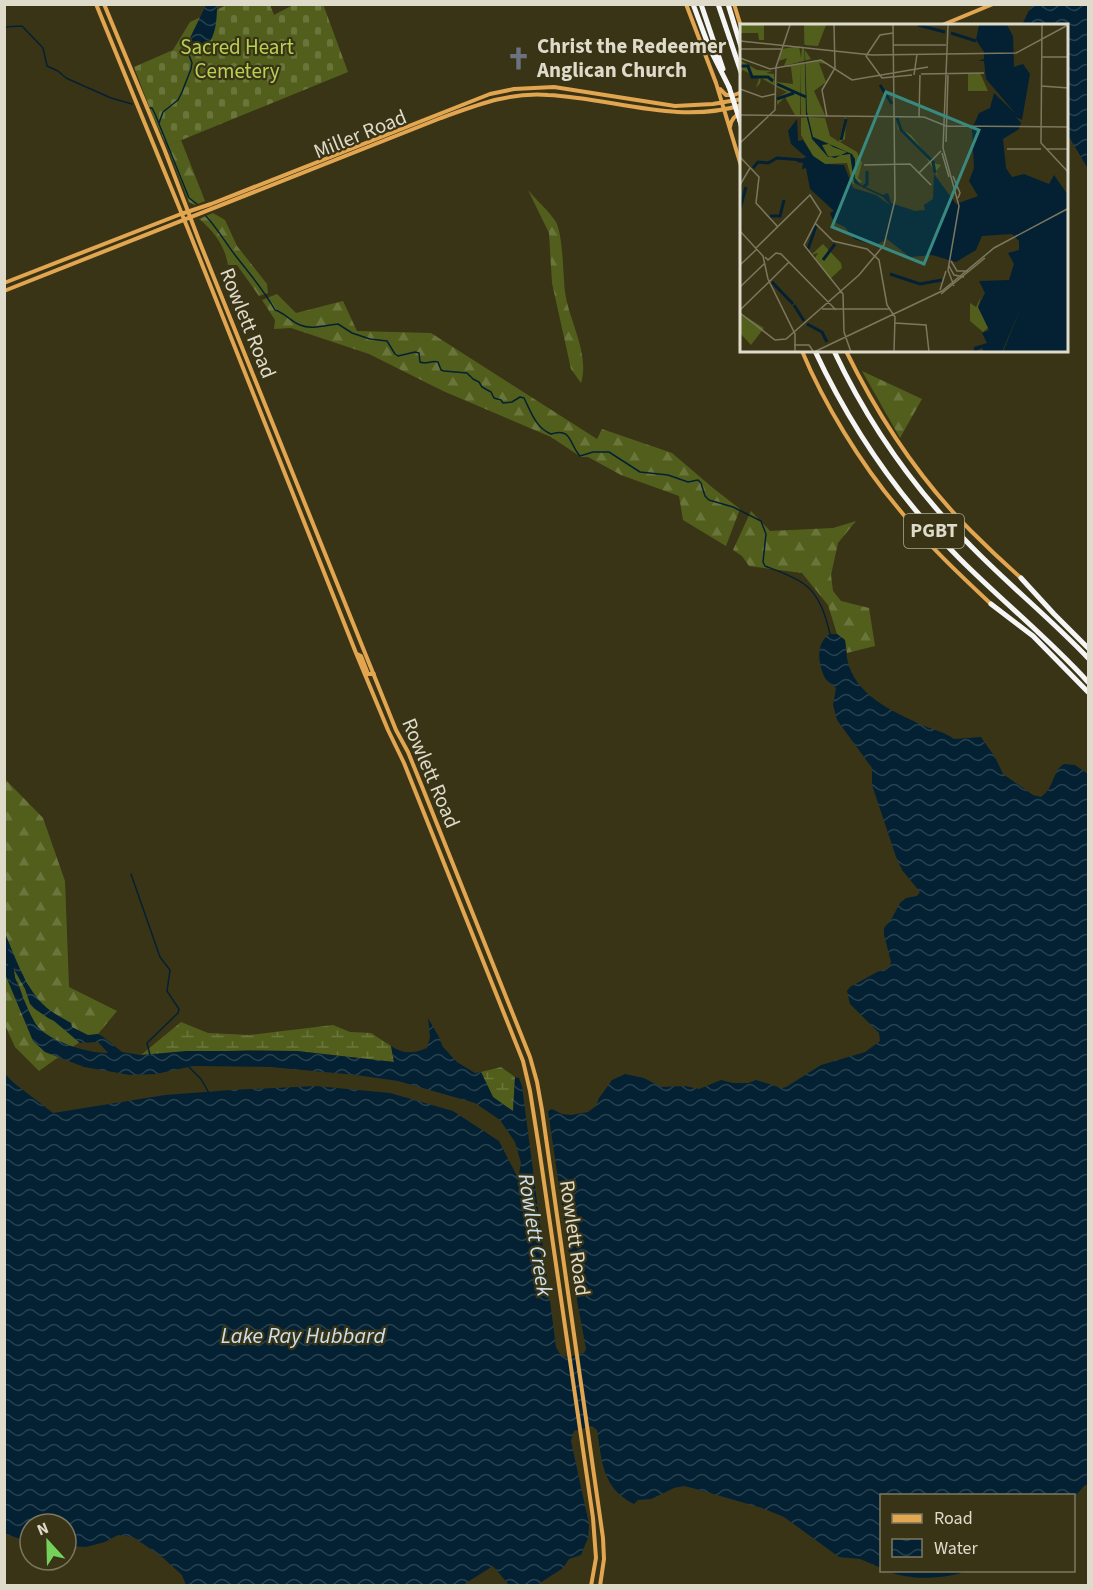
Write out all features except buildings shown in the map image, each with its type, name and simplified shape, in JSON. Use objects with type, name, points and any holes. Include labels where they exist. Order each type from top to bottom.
[{"type":"highway","points":[[693,4],[709,47],[729,87]]},
{"type":"highway","points":[[701,4],[740,121]]},
{"type":"highway","points":[[718,4],[740,69]]},
{"type":"highway","points":[[728,4],[740,43]]},
{"type":"highway","name":"PGBT","points":[[816,352],[859,432],[890,478],[917,512],[962,561],[1089,682]]},
{"type":"highway","name":"PGBT","points":[[835,352],[877,430],[929,501],[981,557],[1089,658]]},
{"type":"highway","points":[[1021,578],[1089,648]]},
{"type":"highway","points":[[991,604],[1033,636],[1089,692]]},
{"type":"main road","name":"Rowlett Road","points":[[96,4],[356,653],[404,763],[523,1061],[530,1091],[570,1357],[596,1552],[591,1586]]},
{"type":"main road","name":"Rowlett Road","points":[[104,4],[530,1057],[541,1103],[595,1476],[604,1552],[600,1586]]},
{"type":"main road","points":[[686,4],[716,83],[740,162]]},
{"type":"main road","points":[[734,4],[740,24]]},
{"type":"main road","points":[[945,24],[993,4]]},
{"type":"main road","points":[[716,83],[726,95],[740,92]]},
{"type":"main road","name":"Miller Road","points":[[4,291],[190,218],[483,96],[514,89],[554,87],[675,106],[740,99]]},
{"type":"main road","name":"Miller Road","points":[[4,283],[181,214],[489,101],[515,95],[546,94],[674,113],[724,110],[740,106]]},
{"type":"main road","points":[[730,128],[730,123],[740,113]]},
{"type":"main road","points":[[194,227],[197,215]]},
{"type":"main road","points":[[220,313],[227,310]]},
{"type":"main road","points":[[802,352],[835,416],[883,490],[944,559],[991,604]]},
{"type":"main road","points":[[847,352],[885,421],[925,478],[970,530],[1021,578]]},
{"type":"main road","points":[[356,653],[361,656],[368,674],[374,674]]},
{"type":"main road","points":[[596,1552],[604,1552]]},
{"type":"green space","name":"Sacred Heart Cemetery","points":[[323,4],[348,72],[167,146],[134,67],[173,50],[190,22],[227,5],[270,5],[274,15],[293,5]]},
{"type":"green space","points":[[181,140],[205,201],[195,205],[189,202],[167,146]]},
{"type":"green space","points":[[528,190],[553,218],[558,228],[567,303],[583,361],[581,383],[571,369],[552,283],[549,233]]},
{"type":"green space","points":[[213,213],[225,220],[237,246],[267,284],[268,293],[259,296],[237,265],[228,265],[218,239],[199,219]]},
{"type":"green space","points":[[277,294],[296,313],[343,301],[357,331],[431,333],[597,439],[602,429],[672,453],[740,509],[726,546],[683,520],[679,496],[621,475],[588,457],[581,457],[551,437],[443,391],[369,354],[291,328],[274,329],[275,320],[262,300]]},
{"type":"green space","points":[[862,371],[922,399],[900,438]]},
{"type":"green space","points":[[751,511],[770,531],[833,528],[856,521],[838,543],[831,575],[833,591],[841,601],[869,608],[875,646],[847,653],[845,640],[837,634],[828,605],[802,573],[749,566],[742,556],[733,550]]},
{"type":"green space","points":[[5,779],[43,818],[65,881],[69,987],[117,1011],[98,1034],[88,1036],[39,1071],[15,1047],[5,1025]]},
{"type":"green space","points":[[181,1022],[208,1033],[249,1035],[333,1025],[350,1032],[371,1033],[391,1046],[394,1062],[297,1051],[249,1050],[141,1055]]},
{"type":"green space","points":[[501,1067],[515,1077],[513,1112],[493,1097],[481,1072]]},
{"type":"water","points":[[1035,4],[1088,5],[1088,169],[1069,137],[1069,24],[1022,24],[1029,10]]},
{"type":"water","points":[[206,5],[217,5],[212,37],[207,47],[189,46],[187,44]]},
{"type":"water","name":"Lake Ray Hubbard","points":[[830,634],[837,634],[845,640],[851,671],[858,683],[876,701],[954,739],[981,737],[995,757],[1003,774],[1033,795],[1041,797],[1046,793],[1057,771],[1064,764],[1075,765],[1088,774],[1088,1484],[1075,1497],[1075,1494],[880,1494],[880,1568],[860,1559],[839,1557],[784,1517],[762,1508],[696,1489],[684,1486],[674,1488],[651,1499],[638,1500],[634,1504],[615,1490],[605,1473],[597,1430],[592,1426],[574,1431],[571,1441],[589,1524],[588,1538],[581,1555],[569,1559],[563,1568],[537,1585],[509,1585],[493,1566],[463,1585],[186,1585],[182,1575],[161,1556],[133,1537],[118,1535],[105,1542],[78,1547],[78,1512],[18,1512],[18,1538],[5,1534],[5,1074],[53,1113],[165,1095],[231,1090],[316,1086],[390,1093],[453,1111],[499,1141],[518,1178],[521,1163],[515,1142],[500,1120],[475,1103],[398,1081],[270,1067],[193,1066],[156,1074],[130,1075],[84,1067],[45,1052],[33,1041],[5,974],[4,931],[21,972],[39,1000],[71,1023],[72,1027],[88,1035],[102,1036],[122,1052],[141,1055],[186,1051],[297,1051],[394,1062],[391,1046],[408,1052],[427,1048],[430,1037],[428,1018],[443,1047],[457,1062],[475,1073],[481,1072],[493,1097],[513,1111],[515,1077],[519,1078],[522,1086],[556,1347],[564,1356],[584,1353],[586,1349],[571,1268],[548,1111],[552,1109],[571,1115],[588,1112],[596,1106],[612,1080],[625,1074],[644,1078],[661,1087],[685,1086],[699,1089],[721,1080],[748,1083],[756,1080],[782,1088],[821,1065],[865,1052],[880,1041],[879,1033],[850,1004],[847,991],[850,987],[889,967],[891,962],[884,928],[900,903],[906,898],[917,896],[920,892],[902,870],[896,857],[872,785],[872,768],[837,720],[833,705],[836,688],[825,678],[819,654],[825,638]],"holes":[[[11,964],[25,989],[30,1004],[54,1021],[80,1043],[98,1042],[108,1053],[70,1046],[38,1027],[17,982],[10,973]]]},
{"type":"water","points":[[890,1572],[964,1572],[928,1578]]},
{"type":"waterway","points":[[4,27],[22,26],[43,48],[47,66],[66,78],[111,98],[132,104]]},
{"type":"waterway","points":[[159,123],[163,112],[178,100],[182,92],[191,69],[192,63],[189,55]]},
{"type":"waterway","points":[[150,108],[155,114],[189,198],[197,204]]},
{"type":"waterway","points":[[206,216],[275,310],[296,323],[309,327],[338,324],[352,333],[370,339],[387,341],[398,356],[415,352],[419,353],[420,362],[438,362],[441,370],[467,373],[491,392],[494,398],[503,403],[512,402],[520,397],[524,398],[541,428],[551,434],[558,432],[567,435],[580,456],[593,452],[609,452],[640,472],[668,475],[688,482],[698,480],[709,500],[733,507],[761,521],[766,534],[763,562],[765,566],[795,579],[810,589],[822,607],[830,634]]},
{"type":"waterway","points":[[131,874],[160,957],[170,970],[167,991],[179,1009],[178,1013],[147,1043],[150,1055]]},
{"type":"waterway","name":"Rowlett Creek","points":[[4,947],[10,960],[13,980]]},
{"type":"waterway","points":[[189,1067],[201,1079],[209,1093]]},
{"type":"place","name":"Christ the Redeemer Anglican Church","points":[[519,58]]}]
